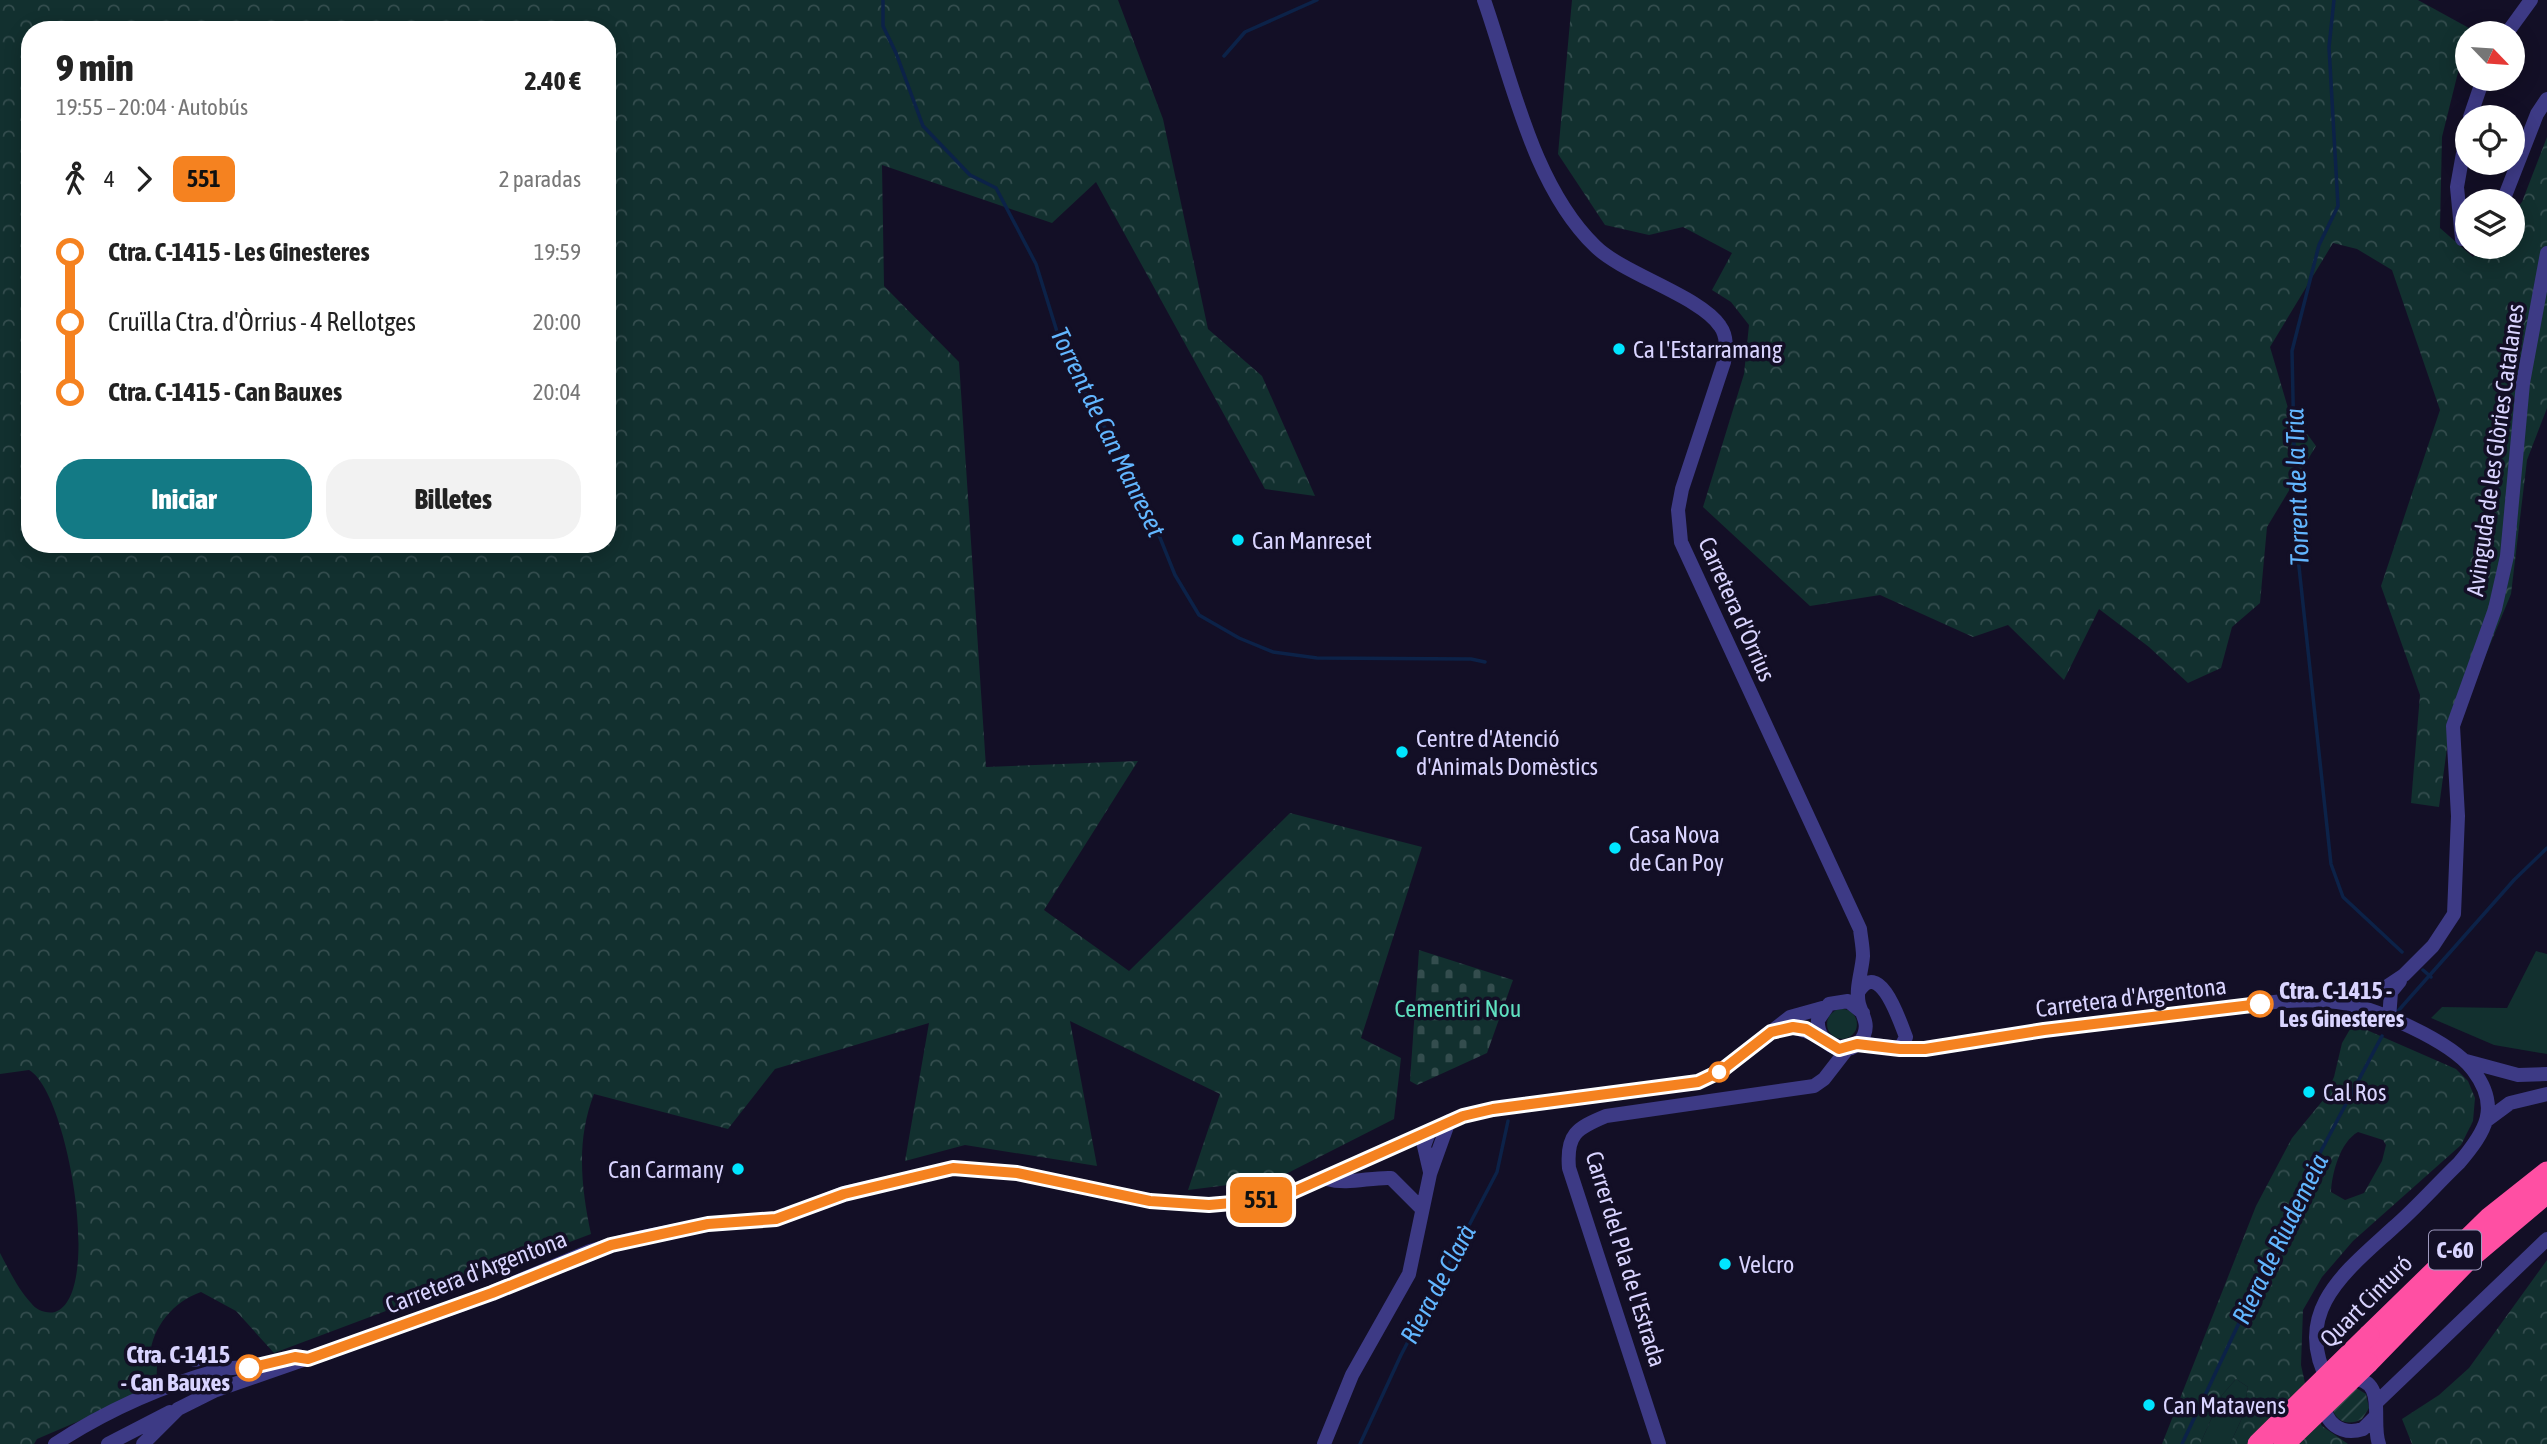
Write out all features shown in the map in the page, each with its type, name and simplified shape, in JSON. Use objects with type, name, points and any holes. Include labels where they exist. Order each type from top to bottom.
[{"type":"highway","name":"C-60","points":[[2440,1264],[2470,1224],[2547,1158]]},
{"type":"highway","name":"Quart Cinturó","points":[[2258,1444],[2440,1264],[2547,1172]]},
{"type":"highway","name":"Quart Cinturó","points":[[2284,1444],[2368,1363],[2470,1258],[2547,1193]]},
{"type":"highway","name":"C-60","points":[[2423,1306],[2547,1207]]},
{"type":"street","name":"Carretera d'Òrrius","points":[[1484,0],[1537,154],[1552,192],[1569,220],[1596,248],[1700,309],[1721,327],[1726,349],[1724,362],[1682,489],[1678,510],[1681,542],[1860,929],[1863,953],[1858,1003],[1865,1019]]},
{"type":"street","points":[[2516,21],[2531,0]]},
{"type":"street","points":[[2508,189],[2537,114],[2547,99]]},
{"type":"street","name":"Avinguda de les Glòries Catalanes","points":[[2336,1002],[2386,987],[2404,975],[2433,946],[2454,914],[2458,816],[2453,726],[2495,609],[2507,556],[2523,383],[2547,253]]},
{"type":"street","points":[[2381,1016],[2404,975]]},
{"type":"street","points":[[1771,1032],[1790,1017],[1832,1003],[1859,987],[1874,982],[1883,988],[1906,1037],[1894,1048],[1852,1003],[1832,1003]]},
{"type":"street","points":[[2381,1016],[2386,987]]},
{"type":"street","name":"Carretera d'Argentona","points":[[1853,1046],[1894,1048],[2293,1000],[2336,1002],[2381,1016],[2431,1040],[2466,1061],[2490,1100],[2487,1120]]},
{"type":"street","points":[[1824,1079],[1828,1062],[1818,1020],[1832,1003]]},
{"type":"street","points":[[1824,1079],[1853,1046],[1865,1019]]},
{"type":"street","points":[[1771,1032],[1793,1027],[1806,1029],[1839,1049],[1853,1046]]},
{"type":"street","name":"Carretera d'Argentona","points":[[143,1444],[178,1409],[214,1391],[492,1293],[590,1251],[622,1242],[708,1224],[776,1219],[844,1194],[953,1168],[1017,1173],[1150,1201],[1209,1205],[1277,1199],[1327,1179],[1449,1121],[1493,1109],[1698,1082],[1721,1071],[1771,1032]]},
{"type":"street","points":[[2466,1061],[2518,1075],[2547,1074]]},
{"type":"street","name":"Carrer del Pla de l'Estrada","points":[[1659,1444],[1569,1168],[1568,1149],[1579,1128],[1606,1116],[1793,1091],[1814,1086],[1824,1079]]},
{"type":"street","points":[[2331,1387],[2316,1353],[2315,1322],[2334,1284],[2459,1163],[2477,1143],[2487,1120],[2510,1103],[2547,1094]]},
{"type":"street","points":[[1430,1174],[1449,1121]]},
{"type":"street","points":[[1324,1444],[1352,1375],[1409,1274],[1422,1208],[1429,1190],[1430,1174],[1424,1146],[1430,1130]]},
{"type":"street","points":[[1327,1179],[1340,1183],[1391,1178],[1422,1208]]},
{"type":"street","points":[[2378,1401],[2547,1239]]},
{"type":"street","points":[[195,1360],[222,1354],[222,1369]]},
{"type":"street","points":[[55,1444],[91,1421],[222,1369],[257,1367],[295,1357],[308,1359]]},
{"type":"street","points":[[2362,1444],[2334,1426],[2326,1413],[2324,1404],[2331,1387],[2342,1380],[2360,1380],[2371,1387],[2378,1401],[2375,1433],[2379,1444]]},
{"type":"street","points":[[108,1444],[178,1409]]},
{"type":"street","points":[[2345,1432],[2363,1429],[2376,1416]]},
{"type":"green space","points":[[0,0],[1118,0],[1163,119],[1208,329],[1262,376],[1315,496],[1265,489],[1096,182],[1052,223],[882,165],[884,286],[959,362],[986,767],[1138,761],[1044,910],[1129,971],[1290,813],[1422,847],[1361,1038],[1401,1058],[1394,1119],[1276,1179],[1188,1190],[1220,1094],[1070,1021],[1097,1166],[965,1145],[905,1161],[929,1023],[775,1069],[728,1129],[594,1094],[588,1111],[582,1164],[591,1234],[274,1353],[236,1311],[201,1292],[182,1302],[166,1316],[155,1335],[150,1356],[157,1366],[156,1388],[37,1439],[34,1444],[0,1444],[0,1253],[26,1298],[45,1312],[55,1312],[70,1298],[77,1270],[75,1192],[67,1151],[56,1114],[43,1085],[29,1070],[0,1074]]},
{"type":"green space","points":[[1572,0],[2418,0],[2456,21],[2455,85],[2442,137],[2440,228],[2455,241],[2455,259],[2525,259],[2525,194],[2547,137],[2547,408],[2527,460],[2511,594],[2447,748],[2439,807],[2411,803],[2420,695],[2381,586],[2440,410],[2392,270],[2357,249],[2333,243],[2270,347],[2288,408],[2316,446],[2267,527],[2260,603],[2232,627],[2221,668],[2188,683],[2149,647],[2099,609],[2064,680],[2008,625],[1973,637],[1880,595],[1810,606],[1703,507],[1744,374],[1749,325],[1731,302],[1712,290],[1732,253],[1683,227],[1649,235],[1605,225],[1558,154]]},
{"type":"green space","name":"Cementiri Nou","points":[[1419,950],[1513,980],[1487,1053],[1417,1085],[1410,1081]]},
{"type":"green space","points":[[2536,951],[2547,954],[2547,1054],[2494,1045],[2431,1018],[2442,1007],[2507,1008]]},
{"type":"green space","points":[[1842,1009],[1853,1013],[1857,1024],[1853,1035],[1842,1039],[1831,1035],[1827,1024],[1831,1013]]},
{"type":"green space","points":[[2353,1024],[2456,1069],[2468,1081],[2475,1098],[2473,1121],[2461,1145],[2353,1241],[2322,1277],[2303,1310],[2301,1365],[2310,1406],[2322,1426],[2348,1444],[2230,1444],[2243,1416],[2248,1387],[2236,1379],[2222,1395],[2200,1444],[2162,1444],[2256,1206],[2292,1138],[2324,1099],[2334,1077],[2342,1043]],"holes":[[[2358,1132],[2383,1140],[2386,1145],[2382,1161],[2364,1193],[2345,1200],[2331,1192],[2338,1159],[2346,1143]]]},
{"type":"green space","points":[[2547,1260],[2547,1444],[2412,1444],[2402,1419],[2439,1395],[2469,1368]]},
{"type":"green space","points":[[2236,1379],[2248,1387],[2243,1416],[2230,1444],[2200,1444],[2222,1395]]},
{"type":"green space","points":[[2353,1386],[2366,1394],[2369,1408],[2362,1419],[2348,1423],[2340,1420],[2332,1408]]},
{"type":"waterway","name":"Torrent de Can Manreset","points":[[883,0],[883,26],[923,126],[970,175],[996,188],[1036,264],[1063,351],[1098,417],[1134,473],[1175,575],[1199,615],[1239,638],[1273,652],[1317,658],[1471,659],[1485,662]]},
{"type":"waterway","points":[[1224,56],[1245,32],[1317,0]]},
{"type":"waterway","name":"Torrent de la Tria","points":[[2334,0],[2329,47],[2338,206],[2319,245],[2292,351],[2296,539],[2331,864],[2343,897],[2402,952]]},
{"type":"waterway","name":"Riera de Riudemeia","points":[[2398,1011],[2514,880],[2547,848]]},
{"type":"waterway","name":"Riera de Riudemeia","points":[[2423,970],[2431,977]]},
{"type":"waterway","name":"Riera de Riudemeia","points":[[2182,1444],[2312,1168],[2382,1036]]},
{"type":"waterway","name":"Riera de Clarà","points":[[1360,1444],[1401,1355],[1497,1172],[1508,1121]]},
{"type":"bus line","name":"551","points":[[249,1368],[295,1357],[308,1359],[492,1293],[590,1251],[632,1239],[708,1224],[776,1219],[844,1194],[953,1168],[1017,1173],[1096,1187],[1150,1201],[1209,1205],[1277,1199],[1327,1179],[1399,1143],[1463,1116],[1493,1109],[1698,1082],[1721,1071],[1771,1032],[1793,1027],[1806,1029],[1820,1036],[1831,1047],[1839,1049],[1857,1044],[1925,1049],[2044,1030],[2260,1004]]},
{"type":"place","name":"Ca L'Estarramang","points":[[1619,349]]},
{"type":"place","name":"Can Manreset","points":[[1238,540]]},
{"type":"place","name":"Centre d'Atenció d'Animals Domèstics","points":[[1402,752]]},
{"type":"place","name":"Casa Nova de Can Poy","points":[[1615,848]]},
{"type":"place","name":"Ctra. C-1415 - Les Ginesteres","points":[[2260,1004]]},
{"type":"place","name":"Cal Ros","points":[[2309,1092]]},
{"type":"place","name":"Can Carmany","points":[[738,1169]]},
{"type":"place","name":"Velcro","points":[[1725,1264]]},
{"type":"place","name":"Ctra. C-1415 - Can Bauxes","points":[[249,1368]]},
{"type":"place","name":"Can Matavens","points":[[2149,1405]]}]
